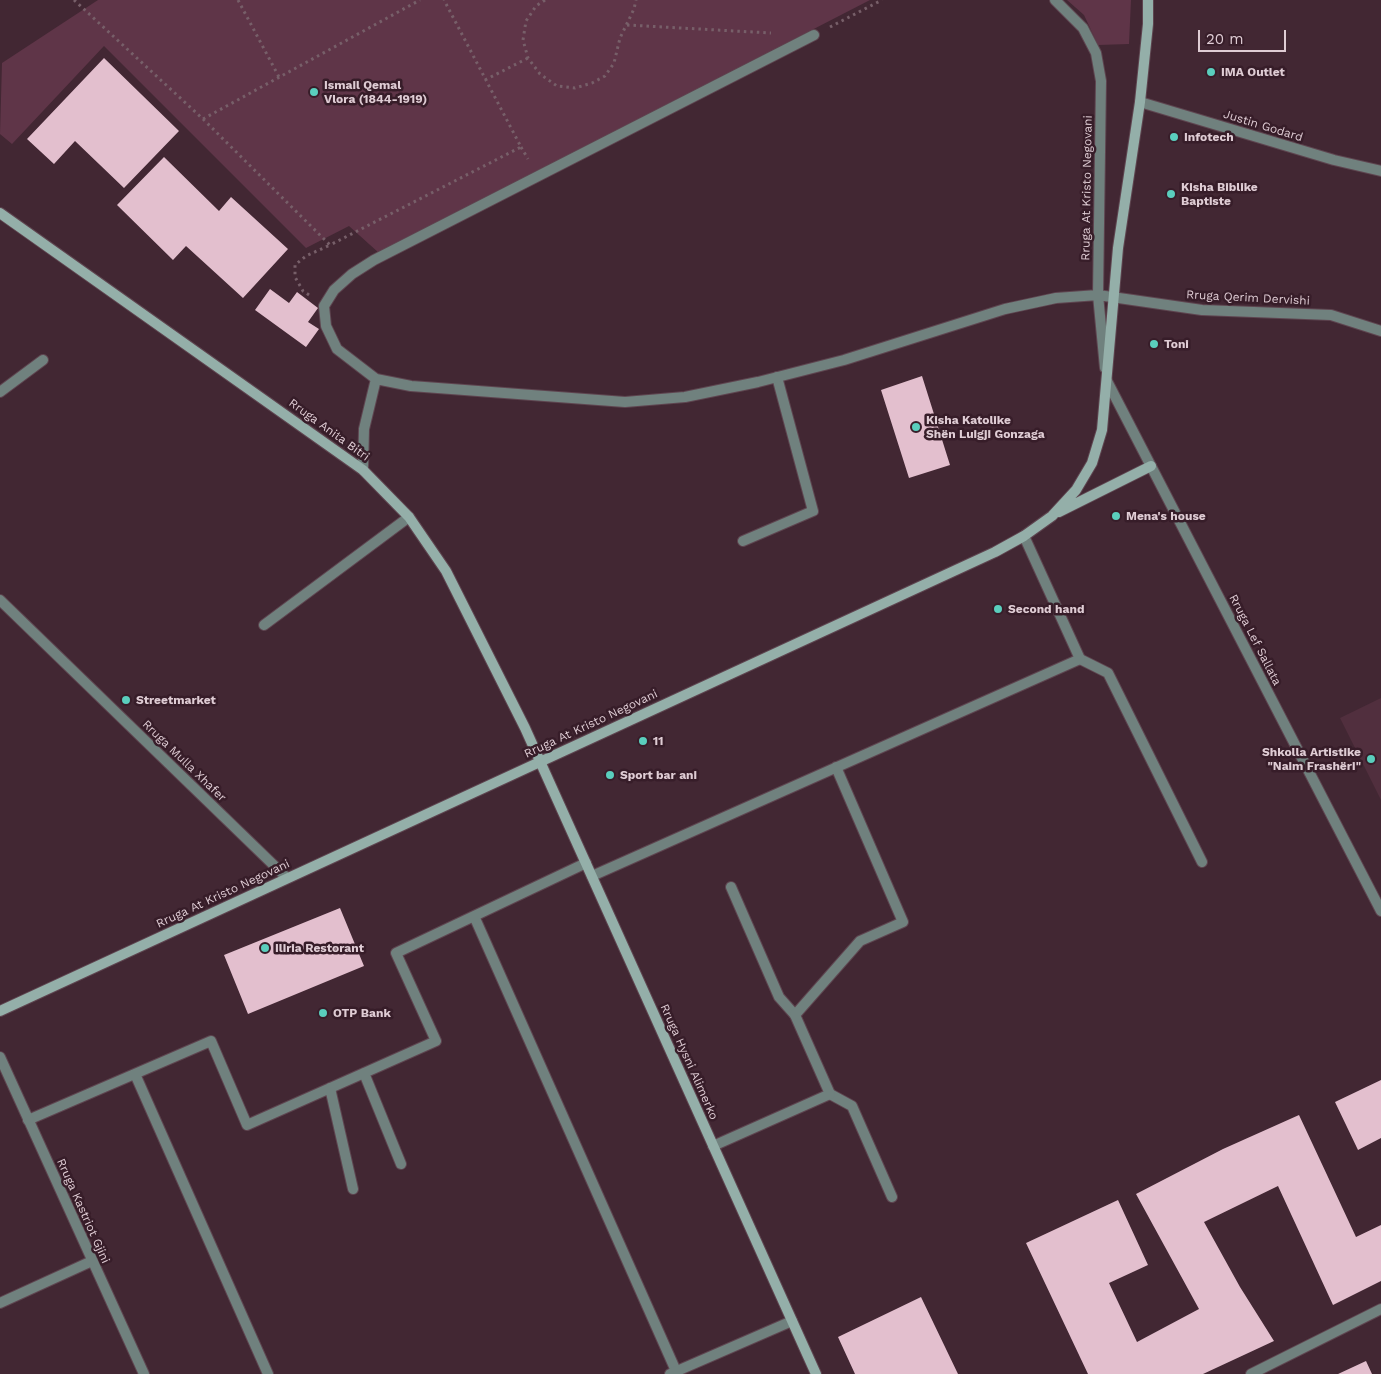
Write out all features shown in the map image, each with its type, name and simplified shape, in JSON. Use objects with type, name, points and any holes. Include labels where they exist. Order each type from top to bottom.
[{"type":"main road","name":"Rruga At Kristo Negovani","points":[[0,1011],[540,760],[995,552],[1024,536],[1052,516],[1076,490],[1092,464],[1102,430],[1118,248],[1140,102],[1148,24],[1148,0]]},
{"type":"main road","name":"Rruga Anita Bitri","points":[[0,213],[363,470],[410,517],[446,571],[482,639],[540,760]]},
{"type":"main road","points":[[1052,516],[1151,466]]},
{"type":"main road","name":"Rruga Hysni Alimerko","points":[[540,760],[816,1374]]},
{"type":"street","name":"Rruga At Kristo Negovani","points":[[1055,0],[1083,28],[1096,53],[1100,81],[1098,295],[1107,381]]},
{"type":"street","points":[[363,470],[364,429],[376,379],[337,349],[326,326],[324,306],[340,284],[374,260],[814,35]]},
{"type":"street","name":"Justin Godard","points":[[1140,102],[1334,160],[1381,171]]},
{"type":"street","name":"Rruga Qerim Dervishi","points":[[376,379],[410,386],[451,390],[625,402],[685,396],[777,378],[844,360],[1005,309],[1056,298],[1098,295],[1202,310],[1331,314],[1381,331]]},
{"type":"street","points":[[0,392],[43,360]]},
{"type":"street","points":[[743,542],[813,511],[777,378]]},
{"type":"street","name":"Rruga Lef Sallata","points":[[1107,381],[1381,911]]},
{"type":"street","points":[[264,625],[410,517]]},
{"type":"street","points":[[1024,536],[1080,659],[1108,673],[1202,862]]},
{"type":"street","name":"Rruga Mulla Xhafer","points":[[2,606],[286,878]]},
{"type":"street","points":[[592,876],[1080,659]]},
{"type":"street","points":[[795,1015],[860,941],[903,922],[836,767]]},
{"type":"street","points":[[28,1120],[211,1041],[246,1124],[436,1041],[396,953],[586,863]]},
{"type":"street","points":[[731,887],[779,997],[795,1015],[830,1094],[852,1106],[892,1197]]},
{"type":"street","points":[[474,916],[673,1373],[792,1321]]},
{"type":"street","name":"Rruga Kastriot Gjini","points":[[0,1057],[144,1374]]},
{"type":"street","points":[[364,1072],[401,1164]]},
{"type":"street","points":[[135,1074],[268,1374]]},
{"type":"street","points":[[330,1088],[353,1189]]},
{"type":"street","points":[[713,1146],[830,1094]]},
{"type":"street","points":[[0,1303],[92,1261]]},
{"type":"street","points":[[1251,1374],[1381,1309]]},
{"type":"path","points":[[74,0],[203,119],[330,245]]},
{"type":"path","points":[[238,0],[280,77]]},
{"type":"path","points":[[203,119],[420,0]]},
{"type":"path","points":[[324,306],[303,291],[295,276],[295,265],[306,256],[522,147],[444,0]]},
{"type":"path","points":[[545,0],[536,6],[526,21],[522,40],[528,58],[540,74],[557,86],[575,88],[592,83],[605,76],[614,63],[620,38],[634,9],[636,0]]},
{"type":"path","points":[[814,35],[882,0]]},
{"type":"path","points":[[627,25],[775,33]]},
{"type":"path","points":[[485,80],[528,58]]},
{"type":"shaded area","points":[[98,0],[870,0],[379,253],[349,226],[306,248],[104,46],[12,144],[0,134],[2,63]]},
{"type":"shaded area","points":[[1067,0],[1131,0],[1129,44],[1098,45],[1084,15]]},
{"type":"shaded area","name":"Shkolla Artistike \"Naim Frashëri\"","points":[[1381,698],[1381,800],[1340,718]]},
{"type":"building","points":[[104,58],[179,131],[124,188],[75,141],[54,164],[27,139]]},
{"type":"building","points":[[164,157],[219,211],[231,197],[288,249],[243,298],[186,246],[173,260],[117,205]]},
{"type":"building","points":[[270,289],[289,303],[297,292],[318,308],[308,322],[319,329],[306,347],[255,310]]},
{"type":"building","name":"Kisha Katolike Shën Luigji Gonzaga","points":[[922,376],[950,465],[909,478],[881,390]]},
{"type":"building","points":[[340,908],[364,966],[248,1014],[224,955]]},
{"type":"building","points":[[1381,1080],[1381,1138],[1358,1150],[1335,1102]]},
{"type":"building","points":[[1299,1115],[1356,1237],[1381,1225],[1381,1281],[1333,1305],[1278,1186],[1204,1222],[1240,1287],[1274,1341],[1203,1374],[1088,1374],[1026,1243],[1118,1200],[1148,1265],[1109,1283],[1137,1342],[1199,1309],[1136,1194],[1223,1149]]},
{"type":"building","points":[[921,1297],[958,1374],[855,1374],[838,1337]]},
{"type":"building","points":[[1366,1361],[1372,1374],[1338,1374]]},
{"type":"place","name":"IMA Outlet","points":[[1211,72]]},
{"type":"place","name":"Ismail Qemal Vlora (1844-1919)","points":[[314,92]]},
{"type":"place","name":"Infotech","points":[[1174,137]]},
{"type":"place","name":"Kisha Biblike Baptiste","points":[[1171,194]]},
{"type":"place","name":"Toni","points":[[1154,344]]},
{"type":"place","name":"Kisha Katolike Shën Luigji Gonzaga","points":[[916,427]]},
{"type":"place","name":"Mena's house","points":[[1116,516]]},
{"type":"place","name":"Second hand","points":[[998,609]]},
{"type":"place","name":"Streetmarket","points":[[126,700]]},
{"type":"place","name":"11","points":[[643,741]]},
{"type":"place","name":"Shkolla Artistike \"Naim Frashëri\"","points":[[1371,759]]},
{"type":"place","name":"Sport bar ani","points":[[610,775]]},
{"type":"place","name":"Iliria Restorant","points":[[265,948]]},
{"type":"place","name":"OTP Bank","points":[[323,1013]]}]
